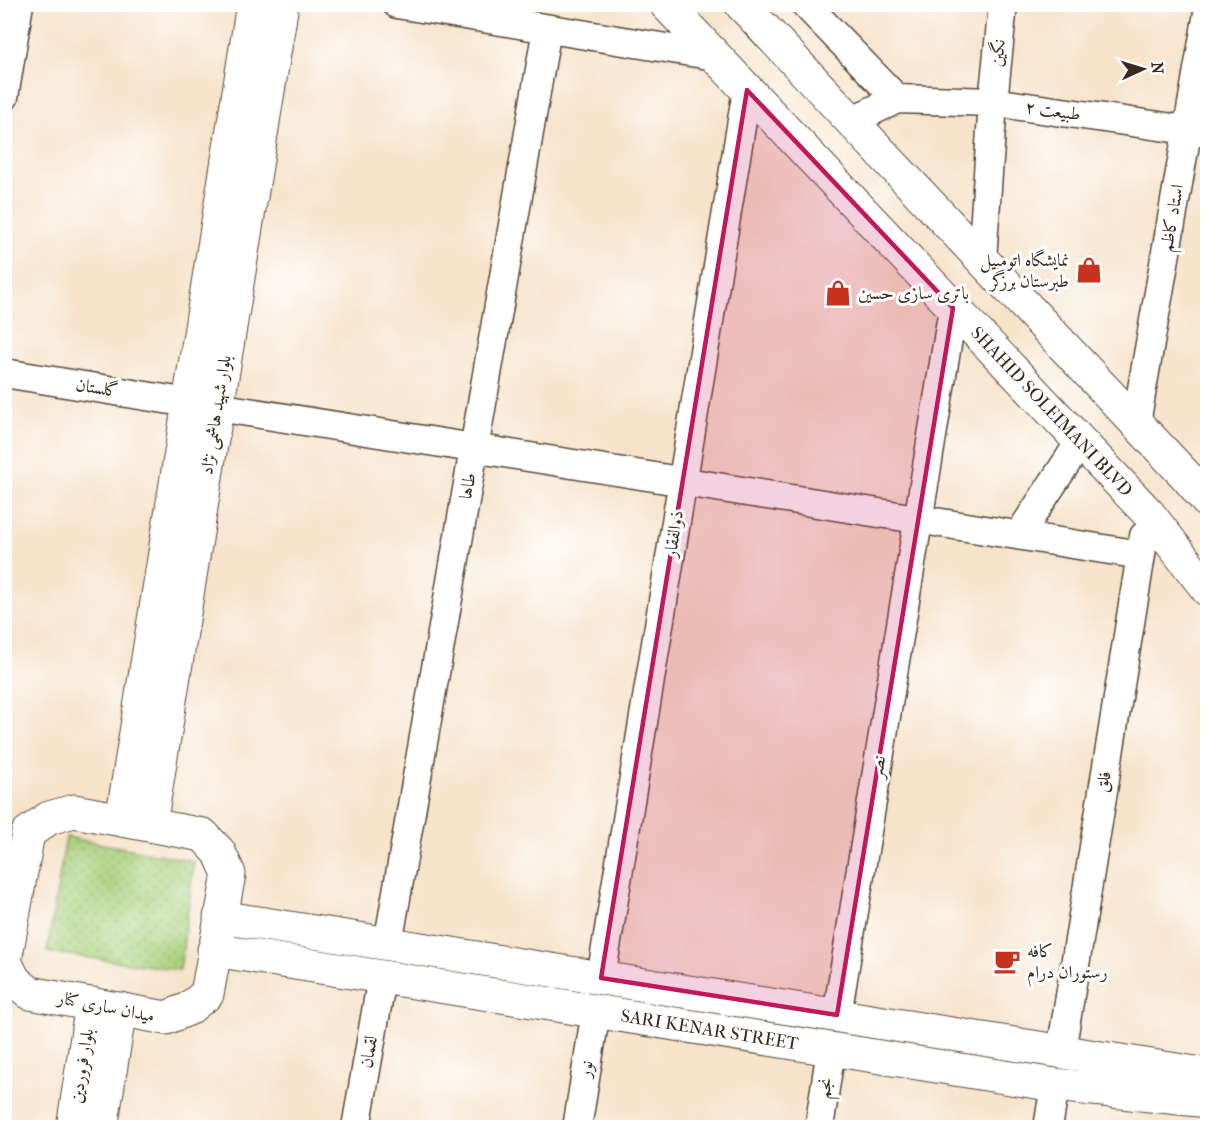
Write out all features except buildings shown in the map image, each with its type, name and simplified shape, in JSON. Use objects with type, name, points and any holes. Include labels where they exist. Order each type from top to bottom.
[{"type":"main road","name":"بلوار شهید هاشمی نژاد","points":[[136,823],[203,405],[253,4]]},
{"type":"main road","name":"بلوار شهید هاشمی نژاد","points":[[203,405],[282,4]]},
{"type":"main road","name":"SHAHID SOLEIMANI BLVD","points":[[666,4],[1148,513],[1208,590]]},
{"type":"main road","points":[[741,4],[1137,423],[1208,502]]},
{"type":"main road","name":"میدان ساری کنار","points":[[74,812],[136,823],[203,835],[219,852],[229,874],[207,994],[188,1009],[166,1018],[30,993],[14,980],[5,962],[11,893],[28,833],[50,818],[74,812]]},
{"type":"main road","name":"SARI KENAR STREET","points":[[220,917],[1208,1075]]},
{"type":"main road","points":[[382,977],[388,944]]},
{"type":"main road","name":"SARI KENAR STREET","points":[[214,950],[1055,1085],[1208,1101]]},
{"type":"main road","points":[[596,1011],[601,978]]},
{"type":"main road","name":"بلوار فروردین","points":[[72,1128],[106,1007]]},
{"type":"main road","name":"بلوار فروردین","points":[[101,1128],[106,1007]]},
{"type":"main road","points":[[831,1049],[837,1016]]},
{"type":"main road","points":[[1055,1085],[1061,1052]]},
{"type":"street","points":[[4,97],[19,4]]},
{"type":"street","points":[[398,4],[715,56]]},
{"type":"street","points":[[805,4],[897,99],[851,121]]},
{"type":"street","name":"نگین","points":[[982,260],[993,102],[1003,4]]},
{"type":"street","name":"استاد کاظم","points":[[1137,423],[1198,132],[1208,13]]},
{"type":"street","name":"طاها","points":[[388,944],[547,29]]},
{"type":"street","name":"ذوالفقار","points":[[601,978],[747,90]]},
{"type":"street","name":"طبیعت ۲","points":[[897,99],[993,102],[1198,132]]},
{"type":"street","name":"نصر","points":[[837,1016],[953,308]]},
{"type":"street","name":"گلستان","points":[[4,374],[1141,555]]},
{"type":"street","points":[[1019,535],[1080,442]]},
{"type":"street","name":"فلق","points":[[1061,1052],[1148,513]]},
{"type":"street","name":"لقمان","points":[[356,1128],[382,977]]},
{"type":"street","name":"نور","points":[[577,1128],[596,1011]]},
{"type":"street","name":"نجم","points":[[819,1128],[831,1049]]},
{"type":"street","points":[[1048,1128],[1055,1085]]},
{"type":"highlighted area","points":[[747,90],[953,308],[837,1015],[601,978]]},
{"type":"green space","points":[[66,837],[194,861],[180,970],[47,952]]},
{"type":"place","name":"نمایشگاه اتومبیل طبرستان برزگر","points":[[1089,270]]},
{"type":"place","name":"باتری سازی حسین","points":[[838,293]]},
{"type":"place","name":"کافه رستوران درام","points":[[1007,961]]}]
